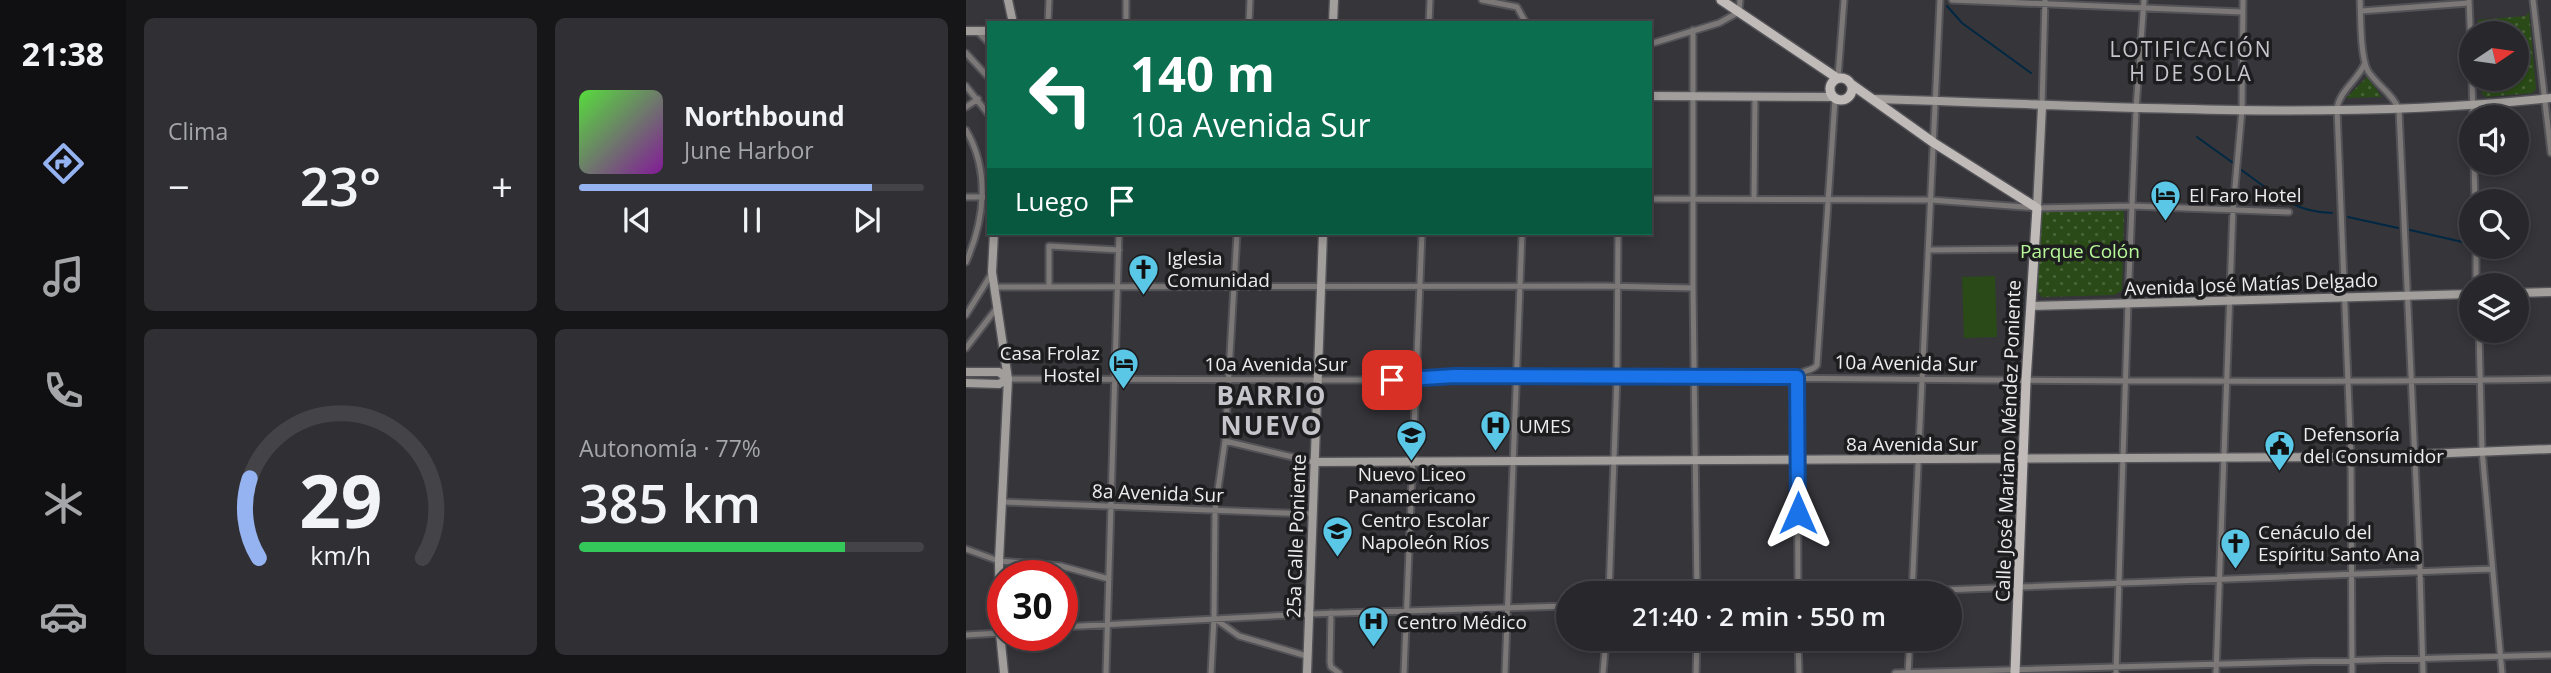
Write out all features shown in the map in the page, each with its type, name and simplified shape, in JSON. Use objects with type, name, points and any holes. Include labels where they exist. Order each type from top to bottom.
[{"type":"main road","points":[[1721,0],[1823,69],[1834,90],[1869,99]]},
{"type":"main road","points":[[1834,90],[1846,78],[1869,99],[2036,208]]},
{"type":"main road","points":[[1834,90],[1852,91],[1851,84]]},
{"type":"main road","name":"Calle José Mariano Méndez Poniente","points":[[2015,671],[2026,381],[2036,208]]},
{"type":"street","points":[[1008,0],[1013,21]]},
{"type":"street","points":[[1048,21],[1049,0]]},
{"type":"street","points":[[1126,0],[1126,21]]},
{"type":"street","points":[[1249,21],[1250,0]]},
{"type":"street","points":[[1333,21],[1334,0]]},
{"type":"street","points":[[1429,21],[1430,0]]},
{"type":"street","points":[[1482,0],[1517,7],[1525,21]]},
{"type":"street","points":[[1652,43],[1719,23],[1739,12],[1740,0]]},
{"type":"street","points":[[1798,581],[1797,377],[1817,365],[1834,90],[1844,0]]},
{"type":"street","points":[[1913,581],[1940,0]]},
{"type":"street","points":[[1952,0],[2143,3],[2242,12]]},
{"type":"street","points":[[2216,673],[2233,209],[2242,110],[2243,0]]},
{"type":"street","points":[[2360,0],[2365,63],[2399,110],[2423,673]]},
{"type":"street","points":[[2533,0],[2548,98],[2551,153]]},
{"type":"street","points":[[2361,11],[2469,2],[2470,21]]},
{"type":"street","name":"Calle José Mariano Méndez Poniente","points":[[2036,208],[2044,3]]},
{"type":"street","points":[[2116,669],[2127,303],[2143,3]]},
{"type":"street","points":[[1693,30],[1697,581]]},
{"type":"street","points":[[966,31],[987,32]]},
{"type":"street","points":[[976,31],[987,41]]},
{"type":"street","points":[[966,53],[987,76]]},
{"type":"street","points":[[2352,673],[2351,457],[2337,109],[2339,98],[2359,76],[2365,63]]},
{"type":"street","points":[[966,86],[987,113]]},
{"type":"street","points":[[1652,96],[1755,96],[1834,90]]},
{"type":"street","points":[[1754,199],[1755,96]]},
{"type":"street","points":[[2482,105],[2548,98]]},
{"type":"street","points":[[966,107],[978,99]]},
{"type":"street","points":[[1869,99],[2136,109],[2399,110],[2459,107]]},
{"type":"street","points":[[966,130],[980,165],[986,197],[966,262]]},
{"type":"street","points":[[966,197],[986,197]]},
{"type":"street","points":[[1652,199],[1931,200],[2036,208],[2132,206],[2288,212]]},
{"type":"street","points":[[994,235],[992,272],[1008,379],[999,560]]},
{"type":"street","points":[[1106,673],[1119,235]]},
{"type":"street","points":[[1211,673],[1215,510],[1225,441],[1237,235]]},
{"type":"street","name":"25a Calle Poniente","points":[[1307,673],[1322,235]]},
{"type":"street","points":[[1404,673],[1422,235]]},
{"type":"street","points":[[1506,673],[1522,235]]},
{"type":"street","points":[[1609,581],[1617,377],[1618,235]]},
{"type":"street","points":[[1049,287],[1049,246],[1119,250]]},
{"type":"street","points":[[1930,250],[2034,249]]},
{"type":"street","points":[[966,315],[992,272]]},
{"type":"street","points":[[995,287],[1693,288]]},
{"type":"street","points":[[2529,292],[2551,292]]},
{"type":"street","name":"Avenida José Matías Delgado","points":[[2032,306],[2459,294]]},
{"type":"street","points":[[966,348],[997,309]]},
{"type":"street","points":[[2480,343],[2482,450],[2502,673]]},
{"type":"street","points":[[966,372],[999,372],[1008,379]]},
{"type":"street","name":"10a Avenida Sur","points":[[1008,379],[1417,380],[1455,376],[2227,382],[2551,379]]},
{"type":"street","points":[[966,383],[999,384],[1008,379]]},
{"type":"street","points":[[1225,441],[1314,462]]},
{"type":"street","name":"8a Avenida Sur","points":[[1314,462],[2351,457],[2551,449]]},
{"type":"street","name":"8a Avenida Sur","points":[[1003,502],[1311,514]]},
{"type":"street","points":[[966,549],[996,560]]},
{"type":"street","points":[[1962,590],[2491,569]]},
{"type":"street","points":[[1078,571],[1109,579]]},
{"type":"street","points":[[1078,626],[1331,613],[1556,607]]},
{"type":"street","points":[[1331,613],[1330,662],[1331,667],[1339,673]]},
{"type":"street","points":[[1214,618],[1239,636],[1307,656]]},
{"type":"street","points":[[966,635],[987,634]]},
{"type":"street","points":[[1003,651],[1004,673]]},
{"type":"street","points":[[1603,673],[1605,651]]},
{"type":"street","points":[[1696,673],[1697,651]]},
{"type":"street","points":[[1798,651],[1798,673]]},
{"type":"street","points":[[1909,673],[1910,651]]},
{"type":"street","points":[[1895,673],[2551,655]]},
{"type":"green space","points":[[2529,12],[2536,89],[2532,93],[2486,97],[2482,91],[2529,91],[2529,21],[2478,20],[2526,16]]},
{"type":"green space","points":[[2367,77],[2382,97],[2346,98]]},
{"type":"green space","name":"Parque Colón","points":[[2044,207],[2122,209],[2122,290],[2115,295],[2042,297],[2035,288],[2038,212]]},
{"type":"green space","points":[[1995,276],[1997,337],[1964,338],[1962,277]]},
{"type":"waterway","points":[[1947,6],[1962,23],[2031,73]]},
{"type":"waterway","points":[[2197,137],[2236,165]]},
{"type":"waterway","points":[[2240,169],[2293,204],[2305,209],[2332,213]]},
{"type":"waterway","points":[[2348,217],[2398,228]]},
{"type":"waterway","points":[[2410,230],[2459,241]]},
{"type":"place","name":"El Faro Hotel","points":[[2166,222]]},
{"type":"place","name":"Iglesia Comunidad","points":[[1144,296]]},
{"type":"place","name":"Casa Frolaz Hostel","points":[[1123,391]]},
{"type":"place","name":"UMES","points":[[1496,453]]},
{"type":"place","name":"Nuevo Liceo Panamericano","points":[[1412,462]]},
{"type":"place","name":"Defensoría del Consumidor","points":[[2280,472]]},
{"type":"place","name":"Centro Escolar Napoleón Ríos","points":[[1338,558]]},
{"type":"place","name":"Cenáculo del Espíritu Santo Ana","points":[[2235,570]]},
{"type":"place","name":"Centro Médico","points":[[1374,649]]},
{"type":"district","name":"LOTIFICACIÓN H DE SOLA","points":[[2191,61]]},
{"type":"district","name":"BARRIO NUEVO","points":[[1272,410]]},
{"type":"route","points":[[1392,380],[1455,376],[1797,377],[1798,513]]}]
